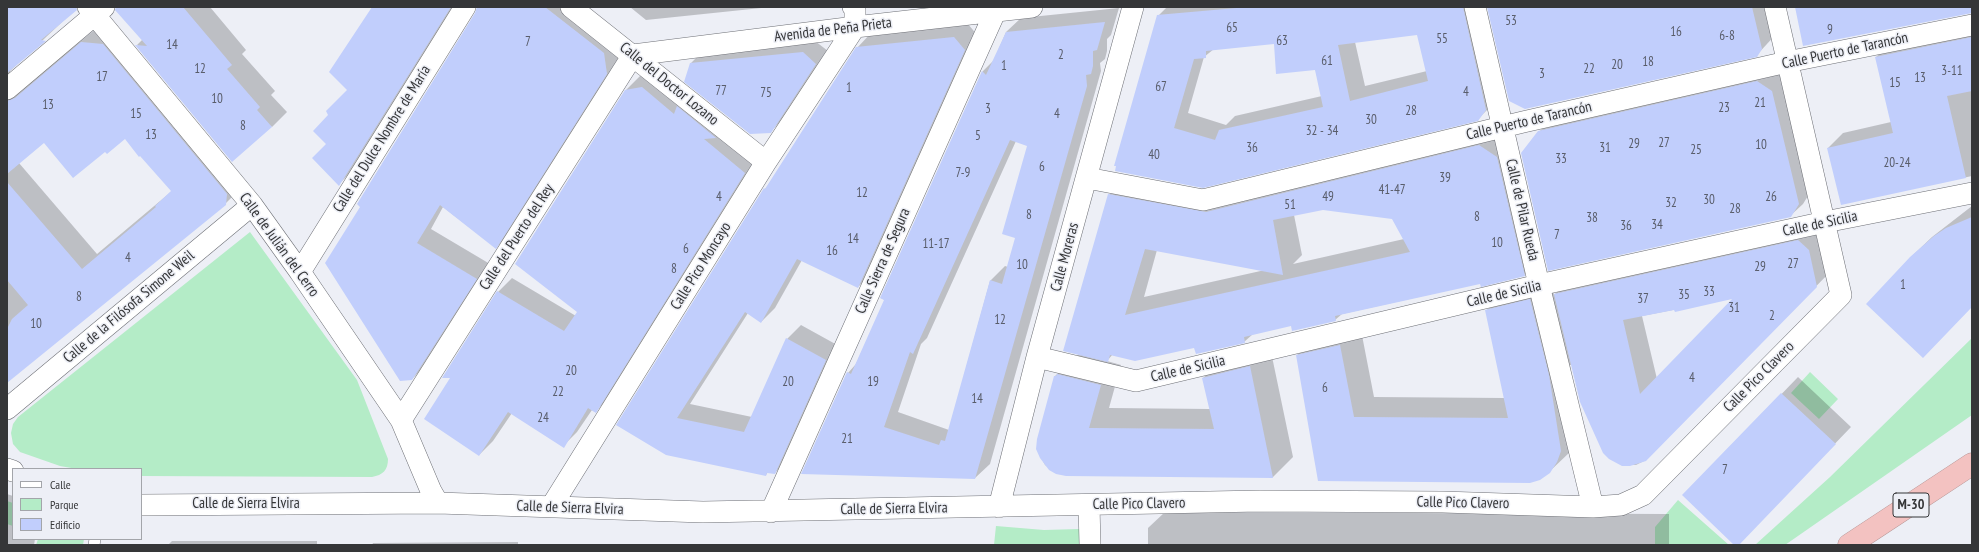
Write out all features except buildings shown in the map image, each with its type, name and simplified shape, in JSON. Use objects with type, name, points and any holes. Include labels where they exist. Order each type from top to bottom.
[{"type":"highway","name":"M-30","points":[[1849,545],[1972,464]]},
{"type":"street","name":"Calle del Dulce Nombre de María","points":[[300,272],[464,7]]},
{"type":"street","name":"Calle del Doctor Lozano","points":[[571,7],[766,162]]},
{"type":"street","name":"Avenida de Peña Prieta","points":[[633,55],[854,17],[1032,7]]},
{"type":"street","name":"Calle Moreras","points":[[999,507],[1133,7]]},
{"type":"street","name":"Calle de Pilar Rueda","points":[[1475,7],[1504,126],[1539,285],[1593,507]]},
{"type":"street","points":[[1774,7],[1825,222]]},
{"type":"street","name":"Calle de Julián del Cerro","points":[[96,10],[252,205],[300,272],[401,420],[438,504]]},
{"type":"street","points":[[7,89],[96,10]]},
{"type":"street","name":"Calle Sierra de Segura","points":[[771,512],[996,10]]},
{"type":"street","name":"Calle Pico Moncayo","points":[[551,507],[766,162],[854,17]]},
{"type":"street","name":"Calle Puerto de Tarancón","points":[[1086,178],[1202,200],[1504,126],[1787,62],[1972,25]]},
{"type":"street","name":"Calle del Puerto del Rey","points":[[401,420],[633,55]]},
{"type":"street","name":"Calle de Sicilia","points":[[1038,357],[1136,381],[1539,285],[1825,222],[1972,194]]},
{"type":"street","name":"Calle de la Filósofa Simone Weil","points":[[7,409],[252,205]]},
{"type":"street","name":"Calle Pico Clavero","points":[[999,507],[1260,501],[1443,502],[1593,507],[1621,505],[1643,495],[1841,295],[1825,222]]},
{"type":"street","name":"Calle de Sierra Elvira","points":[[142,505],[438,504],[703,512],[999,507]]},
{"type":"street","points":[[1089,505],[1090,545]]},
{"type":"green space","points":[[250,232],[357,380],[388,459],[386,469],[379,475],[372,477],[142,476],[142,468],[71,468],[60,466],[20,452],[13,444],[11,433],[13,424],[18,417]]},
{"type":"green space","points":[[1972,338],[1972,415],[1785,545],[1755,545],[1830,477]]},
{"type":"green space","points":[[1810,372],[1838,399],[1819,419],[1791,393]]},
{"type":"green space","points":[[1678,500],[1729,545],[1655,545],[1655,527]]},
{"type":"green space","points":[[7,501],[12,503],[12,526],[7,524]]},
{"type":"green space","points":[[996,526],[1044,530],[1079,529],[1079,545],[994,545]]},
{"type":"green space","points":[[38,540],[84,540],[83,545],[36,545]]}]
